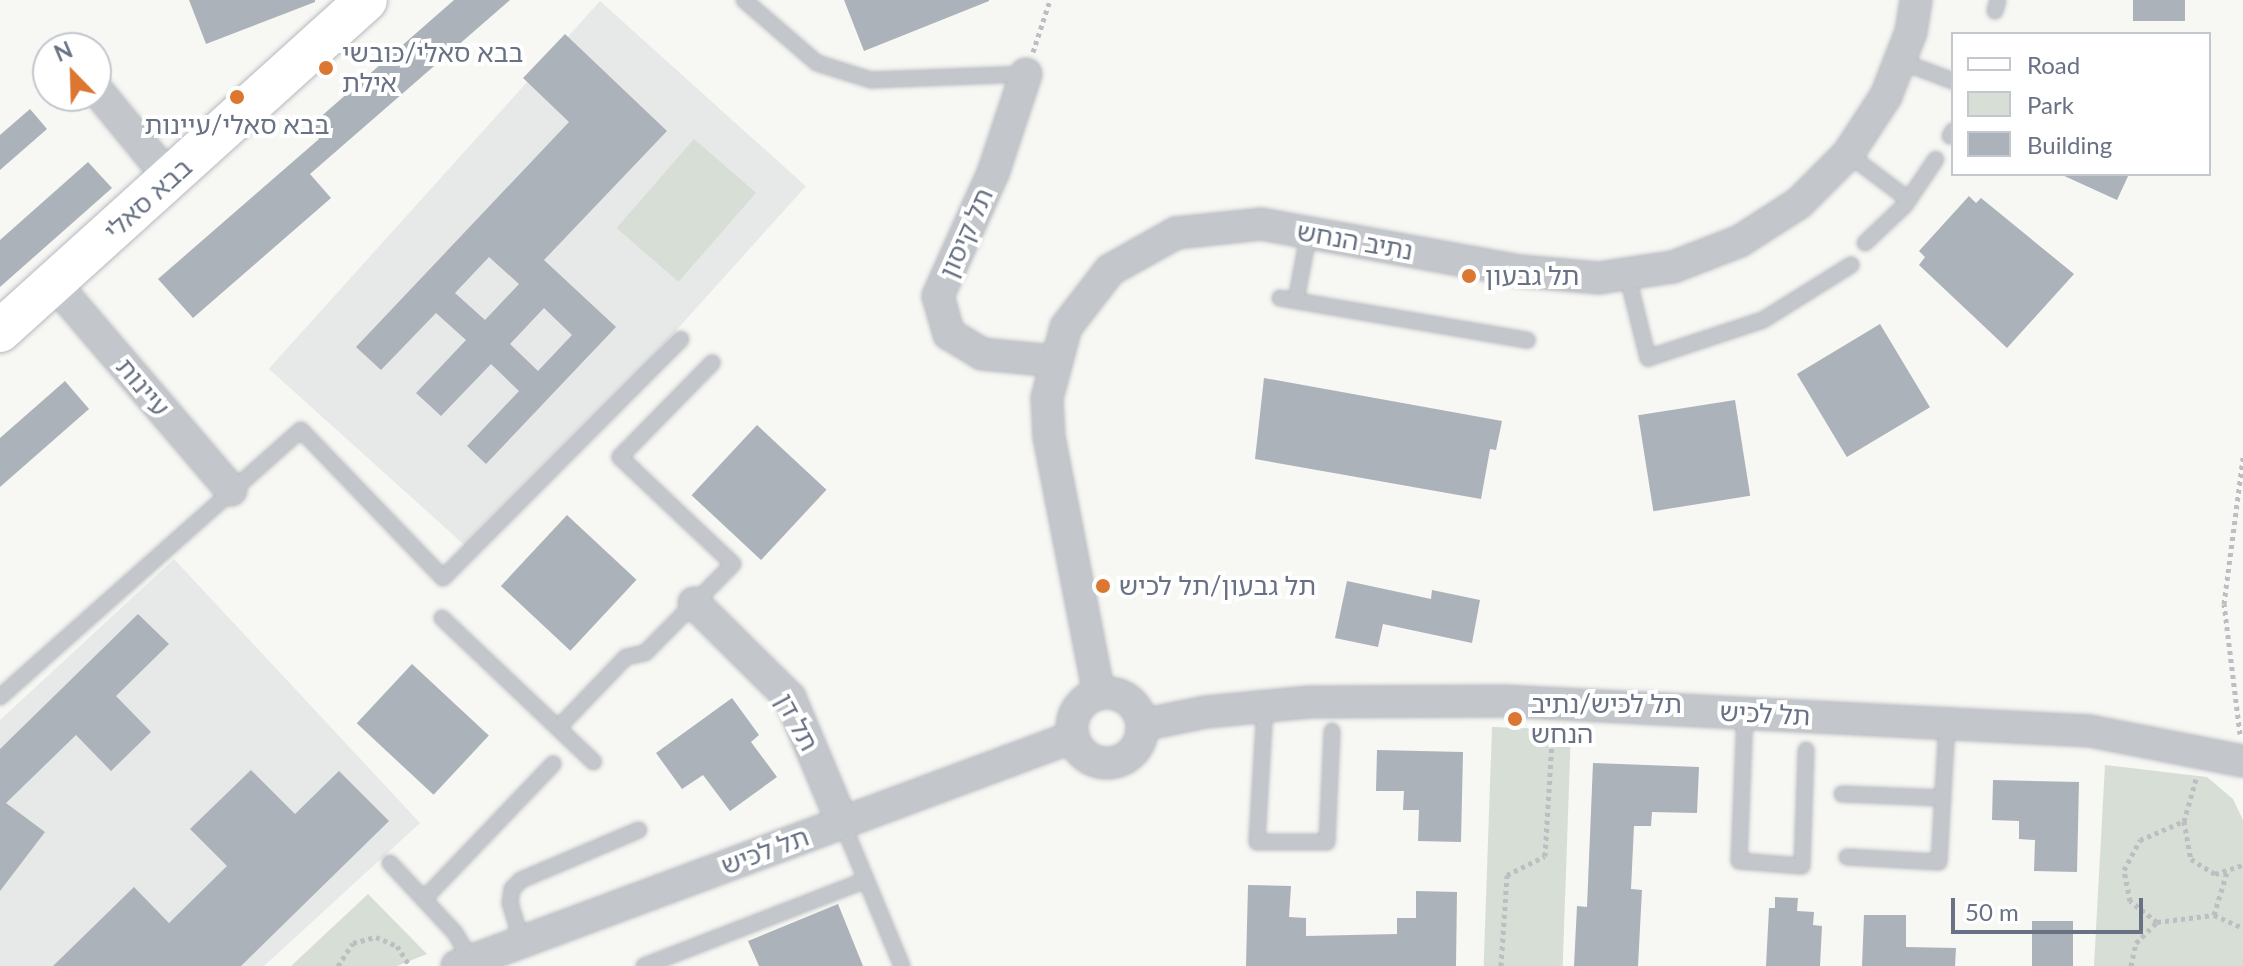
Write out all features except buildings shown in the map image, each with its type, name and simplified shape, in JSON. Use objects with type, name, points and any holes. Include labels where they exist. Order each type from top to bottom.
[{"type":"street","name":"בבא סאלי","points":[[0,331],[366,0]]},
{"type":"street","name":"נתיב הנחש","points":[[1099,694],[1049,437],[1053,361],[1085,297],[1141,248],[1176,233],[1217,225],[1261,224],[1520,271],[1599,278],[1673,267],[1740,241],[1799,203],[1848,154],[1886,96],[1900,61],[1916,0]]},
{"type":"street","name":"תל קיסון","points":[[1026,74],[993,173],[938,296],[949,334],[982,354],[1053,361]]},
{"type":"street","points":[[112,108],[170,179]]},
{"type":"street","name":"עיינות","points":[[55,284],[231,490]]},
{"type":"street","name":"תל דן","points":[[694,603],[790,698],[842,822]]},
{"type":"street","points":[[1099,694],[1125,698],[1142,725],[1137,746],[1115,762],[1089,758],[1073,737],[1076,710],[1099,694]]},
{"type":"street","name":"תל לכיש","points":[[1142,725],[1265,706],[1411,700],[1555,704],[2090,731],[2243,761]]},
{"type":"street","name":"תל לכיש","points":[[475,962],[1073,737]]},
{"type":"lane","points":[[744,0],[817,63],[871,80],[1026,74]]},
{"type":"lane","points":[[1900,61],[1951,80]]},
{"type":"lane","points":[[1848,154],[1909,200]]},
{"type":"lane","points":[[1865,243],[1909,200],[1936,159]]},
{"type":"lane","points":[[1296,300],[1309,232]]},
{"type":"lane","points":[[1627,274],[1648,358],[1753,325],[1801,301],[1851,265]]},
{"type":"lane","points":[[1280,298],[1527,340]]},
{"type":"lane","points":[[0,697],[301,430],[443,578],[681,339]]},
{"type":"lane","points":[[558,728],[626,657],[645,653],[733,564],[620,457],[712,363]]},
{"type":"lane","points":[[442,618],[594,762]]},
{"type":"lane","points":[[1265,706],[1257,842],[1327,842],[1332,731]]},
{"type":"lane","points":[[1745,713],[1739,861],[1802,866],[1806,750]]},
{"type":"lane","points":[[1847,857],[1939,862],[1947,723]]},
{"type":"lane","points":[[424,899],[553,764]]},
{"type":"lane","points":[[1842,794],[1943,798]]},
{"type":"lane","points":[[842,822],[902,966]]},
{"type":"lane","points":[[522,942],[510,903],[521,880],[639,830]]},
{"type":"lane","points":[[390,863],[475,962]]},
{"type":"lane","points":[[644,966],[866,880]]},
{"type":"path","points":[[1026,74],[1050,0]]},
{"type":"path","points":[[2242,749],[2224,604],[2243,457]]},
{"type":"path","points":[[1501,966],[1507,875],[1545,856],[1555,704]]},
{"type":"path","points":[[2203,751],[2184,821],[2191,859],[2215,874],[2243,865]]},
{"type":"path","points":[[2157,922],[2130,901],[2124,870],[2140,840],[2184,821]]},
{"type":"path","points":[[2214,915],[2227,872]]},
{"type":"path","points":[[2131,966],[2136,943],[2157,922],[2214,915],[2243,928]]},
{"type":"path","points":[[338,966],[353,943],[376,937],[397,946],[410,966]]},
{"type":"shaded area","points":[[600,1],[806,186],[475,554],[269,369]]},
{"type":"shaded area","points":[[174,559],[420,823],[264,966],[0,966],[0,720]]},
{"type":"green space","points":[[694,139],[756,193],[678,282],[617,228]]},
{"type":"green space","points":[[1492,727],[1571,730],[1563,966],[1484,966]]},
{"type":"green space","points":[[2105,765],[2207,777],[2233,799],[2243,820],[2243,966],[2094,966]]},
{"type":"green space","points":[[368,894],[427,954],[397,966],[291,966]]},
{"type":"place","name":"בבא סאלי/כובשי אילת","points":[[326,68]]},
{"type":"place","name":"בבא סאלי/עיינות","points":[[237,97]]},
{"type":"place","name":"תל גבעון","points":[[1469,276]]},
{"type":"place","name":"תל גבעון/תל לכיש","points":[[1103,586]]},
{"type":"place","name":"תל לכיש/נתיב הנחש","points":[[1515,719]]}]
